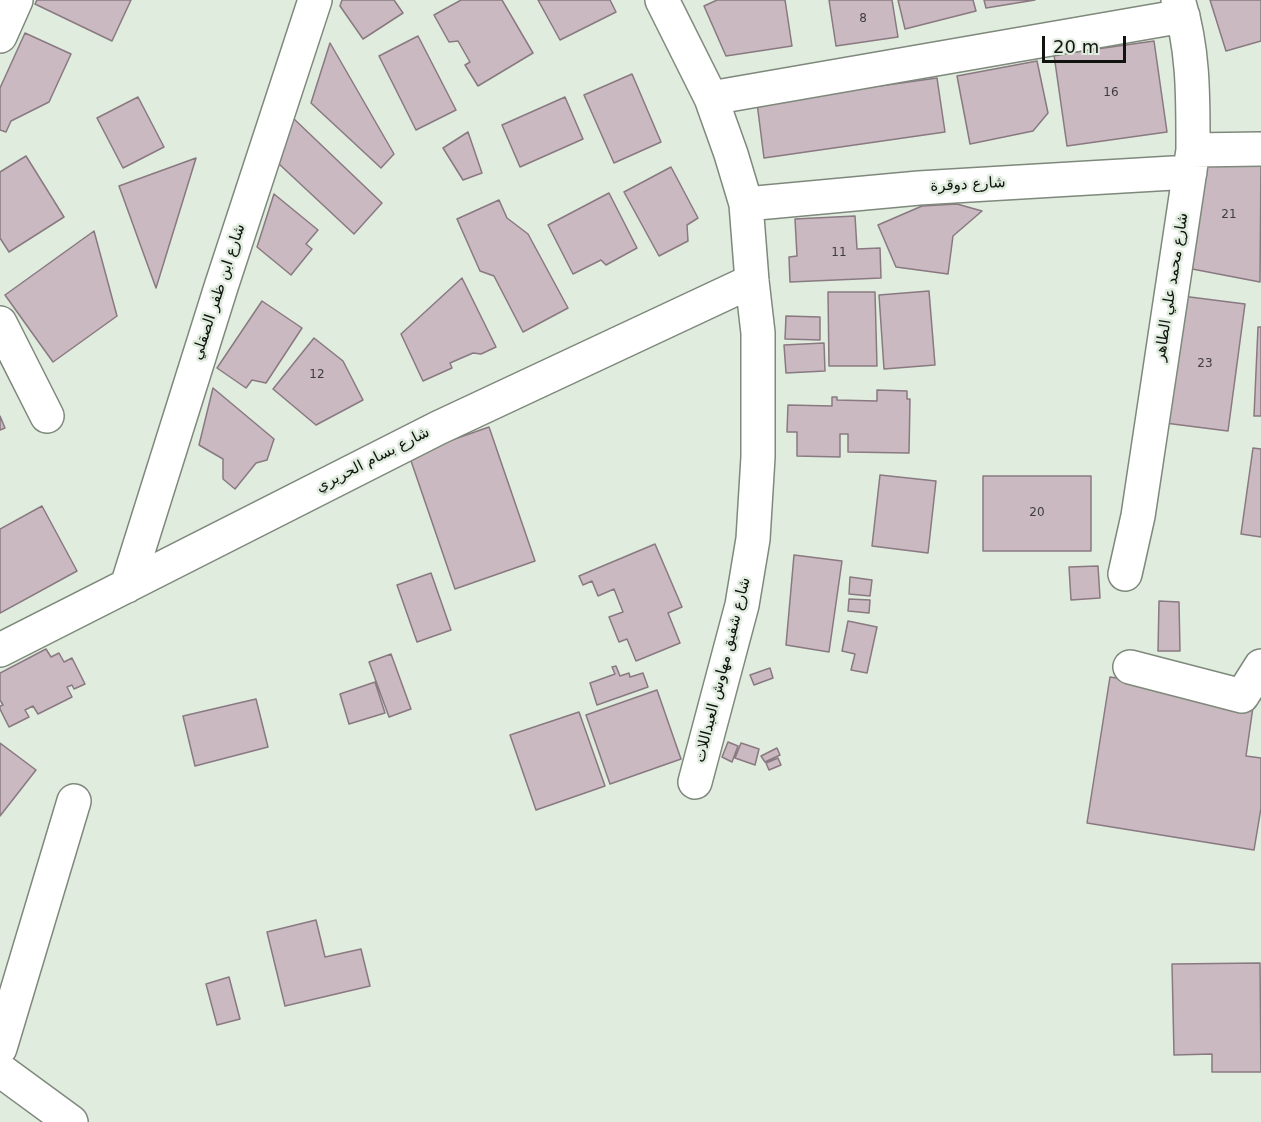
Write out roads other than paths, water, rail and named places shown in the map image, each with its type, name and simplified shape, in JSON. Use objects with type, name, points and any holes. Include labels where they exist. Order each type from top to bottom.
[{"type":"street","points":[[0,36],[16,0]]},
{"type":"street","name":"شارع ابن ظفر الصقلي","points":[[127,586],[221,286],[315,0]]},
{"type":"street","name":"شارع شفيق مهاوش العبداللات","points":[[662,0],[711,98],[746,204],[760,376],[753,539],[742,605],[695,782]]},
{"type":"street","points":[[711,98],[1180,8]]},
{"type":"street","name":"شارع محمد علي الطاهر","points":[[1125,574],[1138,516],[1191,161],[1193,96],[1180,8]]},
{"type":"street","name":"شارع دوقرة","points":[[746,204],[1191,161],[1261,149]]},
{"type":"street","name":"شارع بسام الحريري","points":[[0,650],[438,428],[752,281]]},
{"type":"street","points":[[0,324],[47,416]]},
{"type":"street","points":[[1130,667],[1242,696],[1261,666]]},
{"type":"street","points":[[0,1048],[74,801]]},
{"type":"street","points":[[0,1070],[70,1122]]}]
